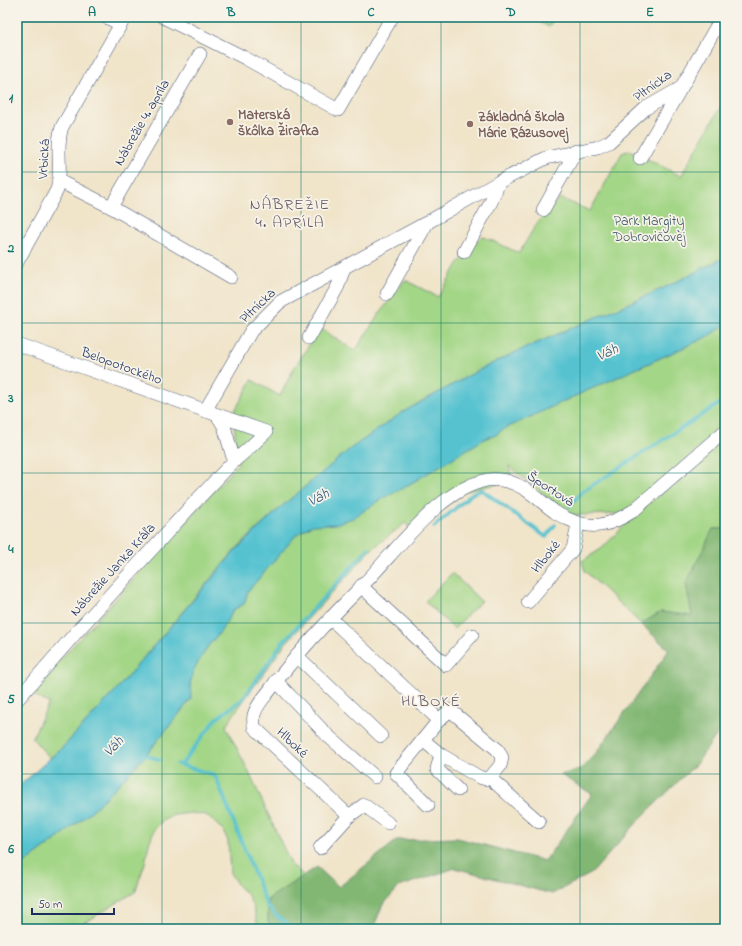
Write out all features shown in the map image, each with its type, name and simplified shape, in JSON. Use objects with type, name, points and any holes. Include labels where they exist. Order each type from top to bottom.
[{"type":"street","points":[[106,17],[122,21]]},
{"type":"street","points":[[163,17],[245,58],[338,110],[392,17]]},
{"type":"street","name":"Pltnícka","points":[[211,413],[251,331],[280,302],[499,182],[546,158],[598,147],[609,142],[646,108],[681,88],[722,17]]},
{"type":"street","name":"Vrbická","points":[[17,262],[56,190],[59,181],[60,135],[62,127],[122,21]]},
{"type":"street","name":"Nábrežie 4. apríla","points":[[111,207],[200,54]]},
{"type":"street","points":[[640,158],[681,88]]},
{"type":"street","points":[[543,210],[576,151]]},
{"type":"street","points":[[59,181],[111,207],[231,277]]},
{"type":"street","points":[[464,252],[491,202],[499,182]]},
{"type":"street","points":[[387,294],[428,222]]},
{"type":"street","points":[[309,338],[338,286],[344,268]]},
{"type":"street","name":"Belopotockého","points":[[18,346],[211,413]]},
{"type":"street","points":[[211,413],[224,426],[234,461]]},
{"type":"street","name":"Nábrežie Janka Kráľa","points":[[18,700],[85,622],[234,461],[266,432],[211,413]]},
{"type":"street","name":"Športová","points":[[348,598],[361,586],[405,537],[436,508],[462,489],[488,480],[502,480],[526,489],[556,513],[578,524],[596,526],[622,519],[633,511],[725,431]]},
{"type":"street","name":"Hlboké","points":[[528,602],[573,549],[578,524]]},
{"type":"street","points":[[361,586],[446,665],[472,635]]},
{"type":"street","name":"Hlboké","points":[[348,598],[296,656],[258,706],[253,716],[254,727],[349,816]]},
{"type":"street","points":[[330,618],[439,720]]},
{"type":"street","points":[[296,656],[381,736]]},
{"type":"street","name":"Hlboké","points":[[276,681],[327,735],[376,777]]},
{"type":"street","points":[[423,740],[441,755],[479,777],[486,779],[490,778],[500,766],[502,758],[498,750],[450,710],[439,720],[396,773],[428,805]]},
{"type":"street","points":[[441,755],[437,769],[458,790]]},
{"type":"street","points":[[490,778],[539,822]]},
{"type":"street","points":[[320,848],[349,816],[364,805],[388,823]]},
{"type":"green space","points":[[530,17],[554,17],[549,27]]},
{"type":"green space","name":"Park Margity Dobrovičovej","points":[[725,99],[725,257],[666,287],[514,353],[479,370],[403,412],[350,449],[281,507],[236,549],[116,690],[64,746],[50,758],[32,738],[49,703],[38,698],[31,692],[238,464],[233,414],[252,380],[280,396],[293,370],[320,328],[355,351],[379,314],[405,280],[438,297],[458,264],[482,236],[519,253],[537,223],[560,198],[590,211],[622,153],[630,150],[681,176]]},
{"type":"green space","points":[[725,325],[725,425],[635,505],[619,514],[574,515],[560,508],[509,466],[513,486],[501,483],[466,491],[414,531],[405,523],[371,550],[285,644],[226,727],[247,768],[291,864],[304,876],[268,899],[268,922],[276,929],[259,929],[248,895],[239,887],[230,873],[228,841],[223,830],[206,815],[191,813],[174,815],[162,821],[154,830],[135,892],[74,929],[17,929],[17,869],[85,817],[146,755],[191,699],[190,684],[193,671],[208,646],[221,631],[233,610],[244,604],[248,591],[297,534],[312,524],[335,524],[403,488],[486,438],[496,435],[502,430],[573,397],[707,337]]},
{"type":"green space","points":[[725,437],[725,529],[713,529],[692,616],[661,612],[641,624],[585,571],[582,561],[601,549],[627,523]]},
{"type":"green space","points":[[713,529],[725,529],[725,723],[697,763],[641,818],[592,873],[552,894],[455,868],[399,887],[382,906],[373,929],[276,929],[268,923],[268,899],[317,867],[339,887],[397,840],[457,838],[545,861],[592,794],[561,775],[582,768],[596,753],[669,650],[641,624],[661,612],[692,616],[686,584]]},
{"type":"green space","points":[[452,573],[481,601],[454,629],[425,601]]},
{"type":"water","name":"Váh","points":[[725,257],[725,325],[707,337],[573,397],[502,430],[496,435],[486,438],[382,499],[353,518],[335,524],[312,525],[297,534],[248,591],[244,604],[233,610],[221,631],[208,646],[193,671],[190,684],[191,699],[146,755],[85,817],[17,869],[17,788],[64,746],[116,690],[236,550],[281,507],[350,449],[403,412],[479,370],[514,353],[666,287]]},
{"type":"waterway","points":[[570,506],[582,492],[725,400]]},
{"type":"waterway","points":[[434,527],[473,493],[482,490],[546,537],[555,525]]},
{"type":"waterway","points":[[181,765],[216,719],[243,699],[282,643],[369,548]]},
{"type":"waterway","points":[[142,756],[146,755],[160,760]]},
{"type":"waterway","points":[[177,764],[215,775],[267,906],[278,917],[294,929]]},
{"type":"place","name":"Materská škôlka Žirafka","points":[[230,122]]},
{"type":"place","name":"Základná škola Márie Rázusovej","points":[[470,124]]},
{"type":"district","name":"NÁBREŽIE 4. APRÍLA","points":[[290,212]]},
{"type":"district","name":"HLBOKÉ","points":[[431,700]]}]
